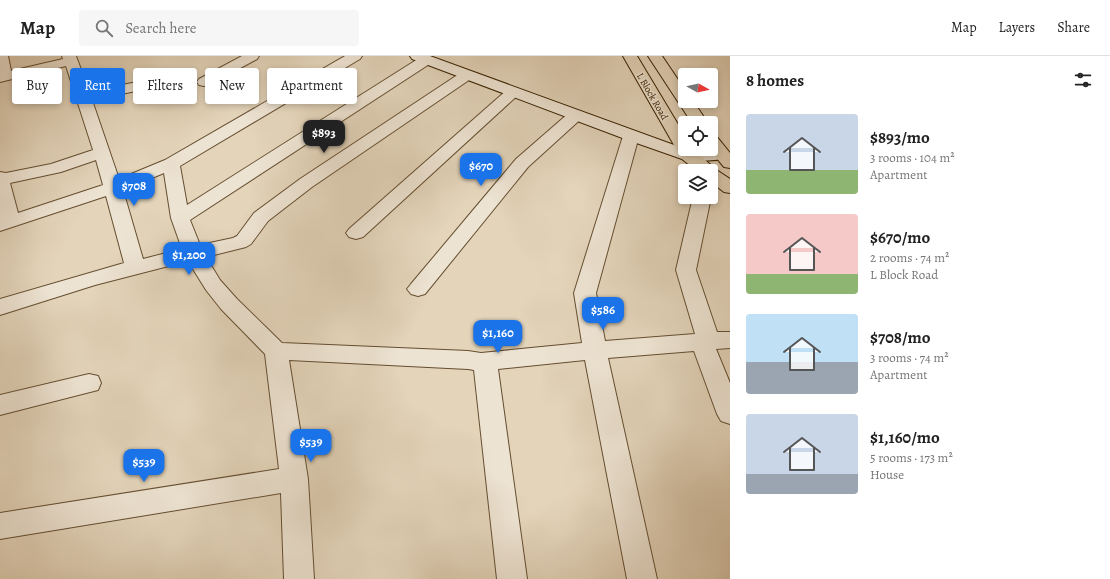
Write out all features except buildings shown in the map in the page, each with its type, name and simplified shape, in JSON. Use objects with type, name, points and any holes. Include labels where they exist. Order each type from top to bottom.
[{"type":"main road","name":"L Block Road","points":[[630,56],[678,138]]},
{"type":"main road","name":"L Block Road","points":[[655,56],[678,90]]},
{"type":"main road","points":[[718,147],[727,156]]},
{"type":"main road","name":"L Block Road","points":[[689,156],[699,164]]},
{"type":"main road","name":"L Block Road","points":[[718,179],[730,188]]},
{"type":"street","points":[[1,56],[2,77],[69,59]]},
{"type":"street","points":[[204,82],[252,56]]},
{"type":"street","points":[[101,153],[55,168],[0,179],[6,224],[113,188],[171,164],[355,56]]},
{"type":"street","points":[[180,218],[421,58],[576,116],[678,152]]},
{"type":"street","points":[[0,307],[36,295],[136,268],[239,243],[244,240],[261,217],[306,183],[467,75]]},
{"type":"street","points":[[356,233],[513,92]]},
{"type":"street","points":[[86,104],[113,188],[136,268]]},
{"type":"street","points":[[418,289],[517,169],[576,116]]},
{"type":"street","points":[[632,136],[585,293],[594,350],[642,579]]},
{"type":"street","points":[[171,164],[180,218],[193,253],[214,285],[229,304],[276,351],[294,479],[299,579]]},
{"type":"street","points":[[700,204],[686,270],[714,341],[730,414]]},
{"type":"street","points":[[276,351],[468,360],[481,362],[594,350],[714,341]]},
{"type":"street","points":[[481,362],[486,368],[512,579]]},
{"type":"street","points":[[0,405],[89,383]]},
{"type":"street","points":[[0,526],[294,479]]}]
